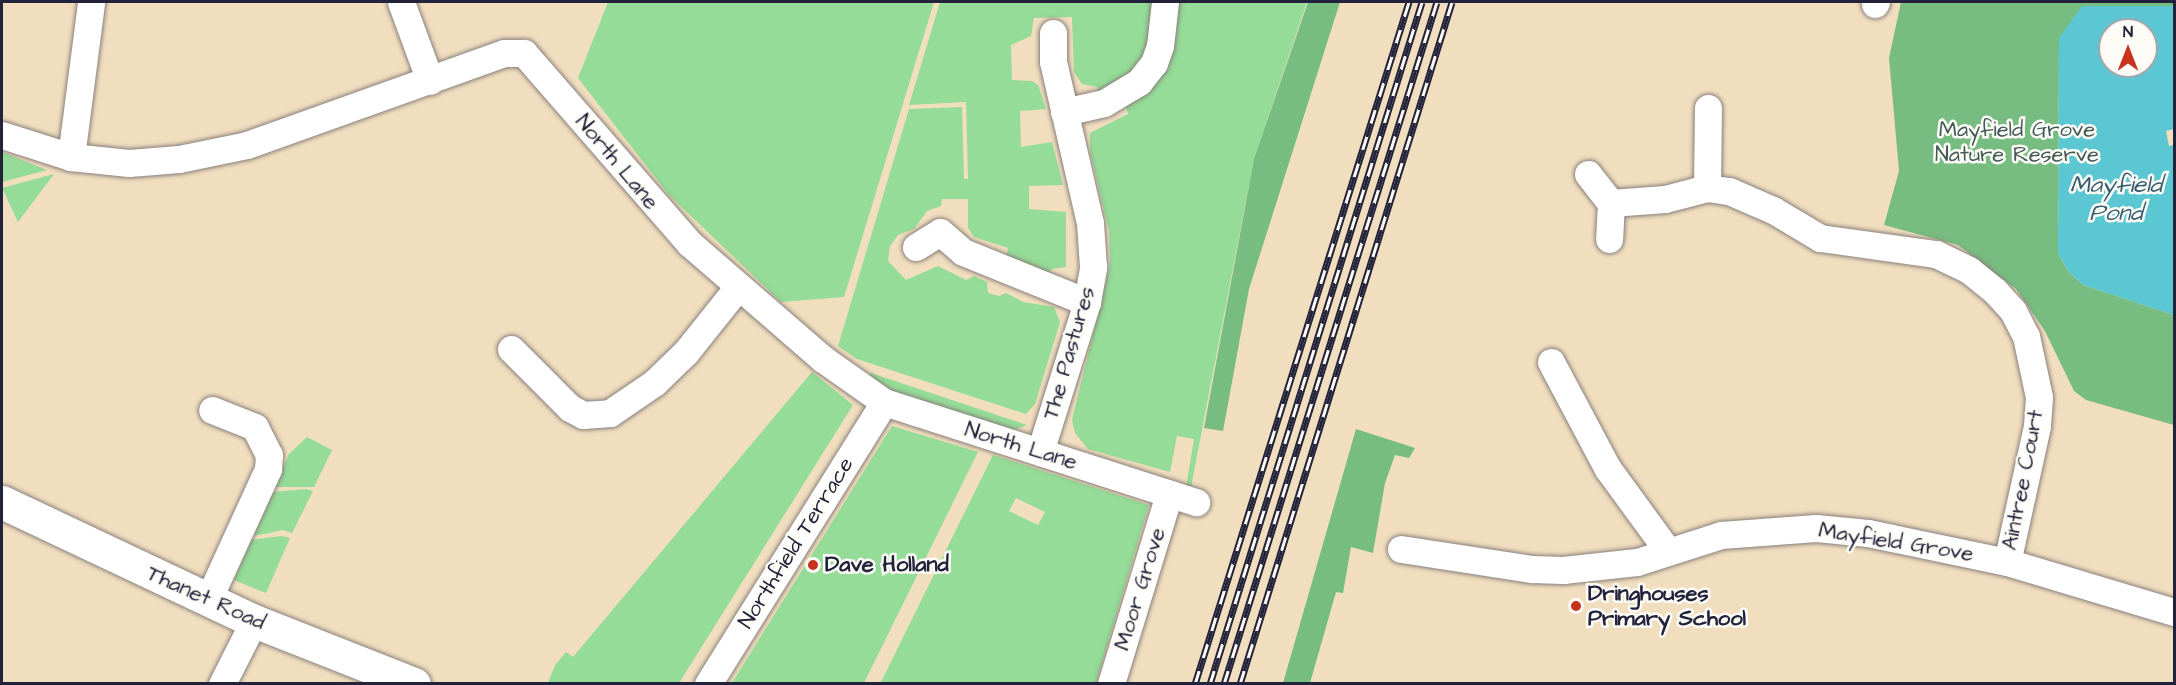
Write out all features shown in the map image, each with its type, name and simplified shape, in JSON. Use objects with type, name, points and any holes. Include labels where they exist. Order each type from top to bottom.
[{"type":"street","points":[[71,157],[91,2]]},
{"type":"street","points":[[401,2],[430,81]]},
{"type":"street","points":[[1064,112],[1104,103],[1139,82],[1154,63],[1160,46],[1165,2]]},
{"type":"street","name":"The Pastures","points":[[1040,452],[1087,302],[1093,267],[1090,223],[1064,112],[1041,62],[1053,33]]},
{"type":"street","name":"North Lane","points":[[2,135],[71,157],[129,163],[217,152],[284,133],[504,53],[524,53],[656,209],[737,288],[823,359],[884,402],[1196,502]]},
{"type":"street","points":[[1707,188],[1708,108]]},
{"type":"street","points":[[1588,174],[1611,203],[1609,239]]},
{"type":"street","name":"Aintree Court","points":[[1611,203],[1665,199],[1707,188],[1751,199],[1820,238],[1936,254],[1969,270],[2013,311],[2026,336],[2039,397],[2037,426],[2007,562]]},
{"type":"street","points":[[916,247],[940,232],[963,252],[1087,302]]},
{"type":"street","points":[[511,349],[570,408],[583,415],[610,413],[654,383],[686,352],[737,288]]},
{"type":"street","points":[[1551,362],[1608,469],[1667,550]]},
{"type":"street","name":"Northfield Terrace","points":[[708,684],[884,402]]},
{"type":"street","points":[[208,600],[268,469],[269,454],[255,427],[212,410]]},
{"type":"street","name":"Moor Grove","points":[[1111,684],[1169,494]]},
{"type":"street","name":"Thanet Road","points":[[2,502],[254,621],[414,684]]},
{"type":"street","name":"Mayfield Grove","points":[[1401,549],[1532,569],[1563,570],[1637,562],[1667,550],[1721,535],[1816,528],[1868,533],[2007,562],[2175,612]]},
{"type":"street","points":[[222,684],[254,621]]},
{"type":"green space","points":[[608,2],[934,2],[844,297],[781,302],[669,195],[578,78]]},
{"type":"green space","points":[[940,2],[1155,2],[1152,26],[1142,60],[1132,74],[1098,93],[1097,87],[1082,84],[1074,72],[1072,17],[1034,18],[1031,36],[1011,45],[1012,80],[1032,81],[1038,85],[1046,109],[1020,111],[1021,147],[1052,142],[1063,185],[1029,186],[1029,209],[1066,212],[1066,267],[1051,269],[1049,276],[1006,260],[1008,248],[974,237],[968,228],[968,199],[942,199],[941,206],[927,211],[914,229],[898,235],[890,246],[888,261],[906,280],[938,266],[966,280],[974,276],[987,282],[988,293],[999,296],[1006,293],[1023,302],[1054,307],[1060,322],[1035,404],[1026,414],[857,359],[838,346],[909,109],[962,107],[964,179],[968,179],[966,102],[909,105]]},
{"type":"green space","points":[[1175,2],[1307,2],[1254,159],[1191,487],[1186,487],[1194,439],[1177,436],[1170,472],[1088,449],[1075,433],[1072,420],[1110,265],[1109,231],[1090,151],[1090,133],[1128,114],[1125,103]]},
{"type":"green space","points":[[1308,2],[1340,2],[1249,289],[1223,431],[1204,428],[1254,159]]},
{"type":"green space","name":"Mayfield Grove Nature Reserve","points":[[1901,2],[2174,2],[2174,6],[2131,18],[2098,18],[2098,27],[2059,38],[2058,253],[2068,271],[2083,285],[2174,315],[2174,425],[2086,400],[2074,391],[2045,331],[2016,289],[1958,245],[1884,225],[1899,171],[1889,58]]},
{"type":"green space","points":[[2,152],[47,170],[2,182]]},
{"type":"green space","points":[[54,174],[18,222],[2,188]]},
{"type":"green space","points":[[812,372],[853,405],[679,683],[548,683],[555,665],[566,652],[573,657]]},
{"type":"green space","points":[[871,373],[1027,425],[1010,431],[905,399],[868,378]]},
{"type":"green space","points":[[892,426],[978,452],[864,683],[732,683]]},
{"type":"green space","points":[[1356,429],[1415,448],[1409,458],[1395,455],[1385,483],[1373,553],[1351,547],[1343,593],[1336,592],[1310,683],[1283,683]]},
{"type":"green space","points":[[307,437],[332,450],[314,487],[275,487],[289,454]]},
{"type":"green space","points":[[993,455],[1149,505],[1096,683],[880,684]],"holes":[[[1016,498],[1045,512],[1038,525],[1009,511]]]},
{"type":"green space","points":[[306,489],[313,491],[292,533],[283,530],[254,536],[273,492]]},
{"type":"green space","points":[[281,536],[290,538],[266,593],[234,580],[251,540]]},
{"type":"water","name":"Mayfield Pond","points":[[2082,6],[2174,6],[2174,129],[2166,131],[2169,146],[2174,145],[2174,315],[2083,285],[2068,271],[2058,253],[2059,38]]},
{"type":"railway","points":[[1195,684],[1409,2]]},
{"type":"railway","points":[[1210,684],[1422,2]]},
{"type":"railway","points":[[1224,684],[1437,2]]},
{"type":"railway","points":[[1240,684],[1452,2]]},
{"type":"place","name":"Dave Holland","points":[[813,565]]},
{"type":"place","name":"Dringhouses Primary School","points":[[1576,606]]}]
